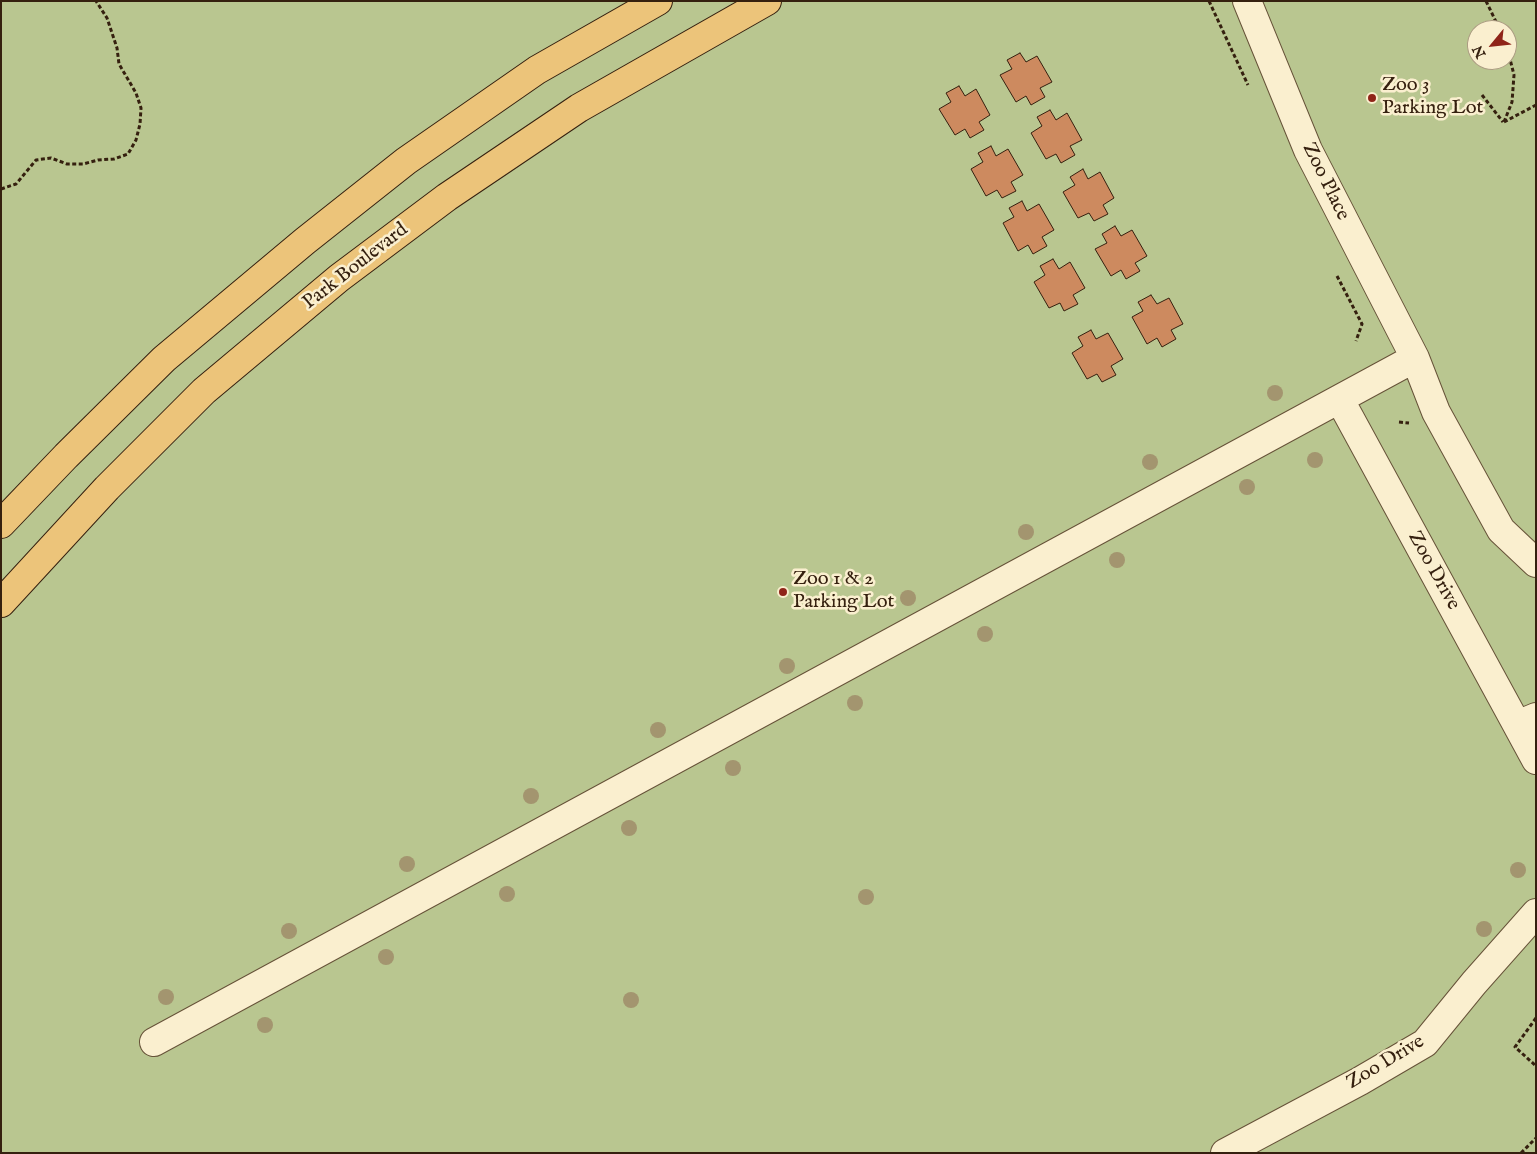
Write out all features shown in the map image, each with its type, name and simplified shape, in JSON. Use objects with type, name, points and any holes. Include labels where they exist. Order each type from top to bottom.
[{"type":"main road","points":[[1,524],[66,456],[164,359],[305,241],[406,161],[537,70],[658,1]]},
{"type":"main road","name":"Park Boulevard","points":[[1,603],[107,488],[204,391],[339,278],[447,197],[579,108],[767,1]]},
{"type":"street","name":"Zoo Place","points":[[1247,1],[1308,150],[1415,358],[1450,401],[1536,563]]},
{"type":"street","points":[[154,1042],[1415,358]]},
{"type":"street","name":"Zoo Drive","points":[[1340,400],[1526,721],[1536,760]]},
{"type":"street","name":"Zoo Drive","points":[[1225,1153],[1360,1081],[1425,1043],[1530,919]]},
{"type":"path","points":[[1,188],[16,184],[36,160],[51,158],[67,164],[83,164],[98,160],[114,159],[128,154],[136,140],[141,108],[136,93],[119,64],[117,48],[107,18],[96,1]]},
{"type":"path","points":[[1486,1],[1495,20]]},
{"type":"path","points":[[1504,122],[1512,102],[1513,70]]},
{"type":"path","points":[[1482,95],[1504,122]]},
{"type":"path","points":[[1504,122],[1536,105]]},
{"type":"path","points":[[1536,1018],[1515,1047],[1536,1066]]},
{"type":"path","points":[[1521,1153],[1536,1138]]},
{"type":"green space","name":"Zoo 1 & 2 Parking Lot","points":[[1,1],[1536,1],[1536,1153],[1,1153]]},
{"type":"building","points":[[1020,53],[1026,62],[1037,56],[1052,82],[1040,88],[1045,97],[1031,105],[1026,96],[1016,102],[1000,75],[1012,69],[1007,60]]},
{"type":"building","points":[[959,86],[965,96],[976,89],[990,115],[979,122],[984,130],[970,138],[965,129],[955,135],[939,109],[951,102],[946,93]]},
{"type":"building","points":[[1050,110],[1056,120],[1067,113],[1082,140],[1070,146],[1075,155],[1061,163],[1056,154],[1046,159],[1031,133],[1042,126],[1037,117]]},
{"type":"building","points":[[991,146],[996,156],[1008,149],[1023,175],[1011,182],[1016,191],[1002,198],[997,190],[986,196],[971,169],[983,162],[978,153]]},
{"type":"building","points":[[1083,169],[1088,179],[1100,172],[1114,198],[1103,205],[1108,214],[1094,221],[1089,213],[1078,218],[1063,192],[1075,185],[1070,177]]},
{"type":"building","points":[[1022,201],[1027,211],[1039,204],[1054,230],[1042,237],[1047,246],[1033,254],[1028,245],[1018,251],[1003,223],[1014,217],[1009,208]]},
{"type":"building","points":[[1115,226],[1121,236],[1132,230],[1147,256],[1135,263],[1140,271],[1126,279],[1121,270],[1111,276],[1095,249],[1107,243],[1102,234]]},
{"type":"building","points":[[1053,259],[1059,269],[1070,262],[1085,288],[1073,295],[1078,304],[1064,311],[1060,303],[1049,308],[1034,282],[1045,275],[1040,266]]},
{"type":"building","points":[[1151,295],[1157,304],[1169,298],[1183,324],[1171,330],[1176,339],[1162,347],[1157,338],[1147,344],[1132,317],[1143,311],[1138,302]]},
{"type":"building","points":[[1091,330],[1096,339],[1108,333],[1123,359],[1111,366],[1116,375],[1102,382],[1097,374],[1087,379],[1072,353],[1083,346],[1078,337]]},
{"type":"place","name":"Zoo 3 Parking Lot","points":[[1372,98]]},
{"type":"place","name":"Zoo 1 & 2 Parking Lot","points":[[783,592]]}]
